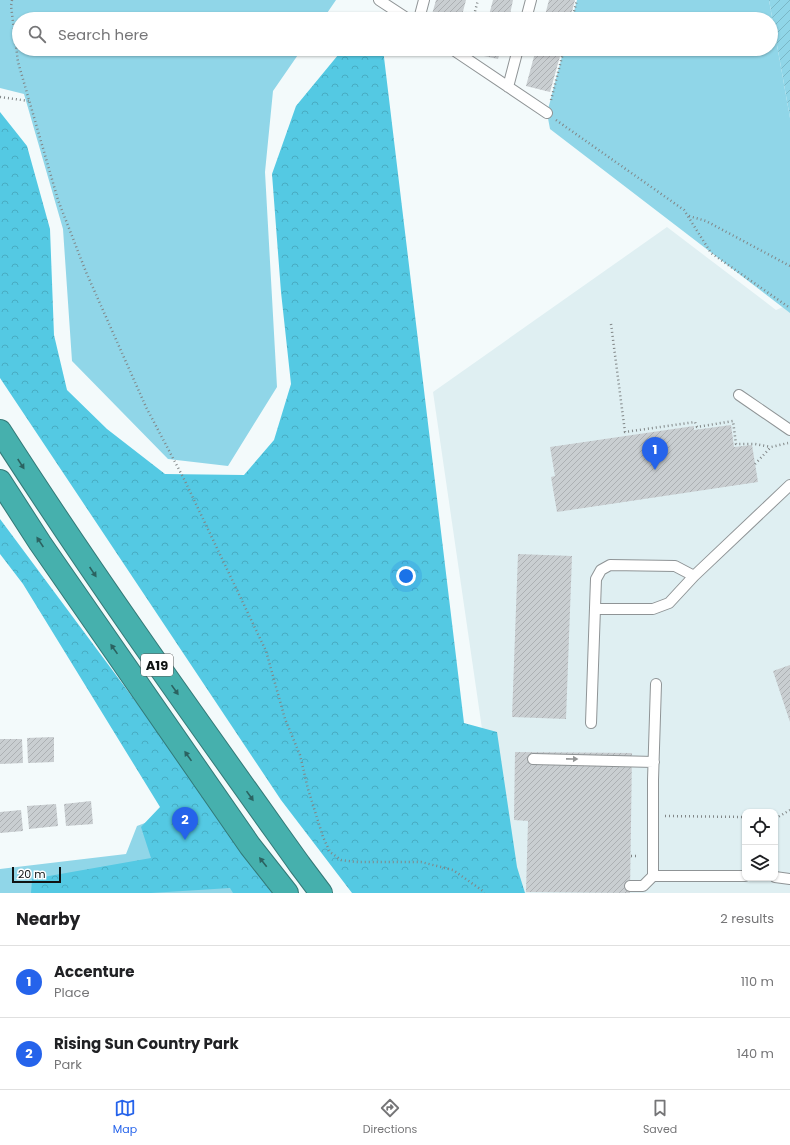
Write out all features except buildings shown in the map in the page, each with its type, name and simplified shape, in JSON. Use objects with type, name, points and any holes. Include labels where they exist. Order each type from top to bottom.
[{"type":"highway","name":"A19","points":[[0,431],[142,645],[321,893]]},
{"type":"highway","name":"A19","points":[[0,481],[40,543],[246,839],[287,893]]},
{"type":"lane","points":[[379,0],[397,12]]},
{"type":"lane","points":[[421,12],[424,0]]},
{"type":"lane","points":[[527,12],[530,0]]},
{"type":"lane","points":[[462,56],[547,113]]},
{"type":"lane","points":[[508,87],[516,56]]},
{"type":"lane","points":[[739,395],[790,430]]},
{"type":"lane","points":[[595,609],[652,609],[669,603],[694,576],[790,485]]},
{"type":"lane","points":[[591,723],[596,579],[601,570],[610,565],[675,566],[694,576]]},
{"type":"lane","points":[[630,886],[643,886],[653,876],[656,684]]},
{"type":"lane","points":[[533,759],[654,762]]},
{"type":"lane","points":[[653,876],[742,876]]},
{"type":"lane","points":[[778,877],[790,879]]},
{"type":"path","points":[[12,0],[12,14]]},
{"type":"path","points":[[475,12],[478,0]]},
{"type":"path","points":[[574,12],[577,0]]},
{"type":"path","points":[[17,56],[58,200],[86,272],[146,407],[185,481],[266,651],[285,719],[300,755],[320,830],[330,852],[341,860],[356,862],[421,862],[453,870],[483,890],[484,893]]},
{"type":"path","points":[[562,56],[547,113],[684,210],[711,253],[790,308]]},
{"type":"path","points":[[0,96],[29,101]]},
{"type":"path","points":[[688,216],[706,221],[790,266]]},
{"type":"path","points":[[611,324],[625,432],[695,422],[697,427],[733,421],[736,444],[755,444],[771,447],[790,443]]},
{"type":"path","points":[[755,464],[771,447]]},
{"type":"path","points":[[778,817],[790,810]]},
{"type":"path","points":[[653,816],[742,817]]},
{"type":"path","points":[[631,856],[639,857],[640,850]]},
{"type":"shaded area","points":[[0,0],[336,0],[328,12],[12,12],[12,56],[297,56],[273,91],[265,172],[277,387],[228,466],[168,459],[72,361],[63,229],[24,94],[0,88]]},
{"type":"shaded area","points":[[577,0],[769,0],[771,12],[574,12]]},
{"type":"shaded area","points":[[769,0],[790,0],[790,118],[778,51],[778,12],[771,12]]},
{"type":"shaded area","points":[[778,51],[790,118],[790,313],[550,129],[547,113],[562,56],[778,56]]},
{"type":"shaded area","points":[[667,227],[776,310],[790,304],[790,893],[516,893],[503,873],[433,392]]},
{"type":"shaded area","points":[[208,799],[279,893],[0,893],[0,869],[126,854],[137,826]]},
{"type":"green space","points":[[337,56],[384,56],[464,723],[497,732],[517,867],[525,893],[352,893],[281,800],[0,378],[0,112],[27,146],[50,229],[54,335],[67,390],[107,429],[165,474],[244,475],[274,440],[291,384],[281,292],[272,174],[296,106]]},
{"type":"green space","points":[[0,519],[278,893],[233,893],[230,888],[151,893],[31,893],[32,879],[151,858],[141,827],[160,807],[23,584],[0,554]]},
{"type":"place","name":"Accenture","points":[[655,470]]},
{"type":"place","name":"Rising Sun Country Park","points":[[185,840]]}]
